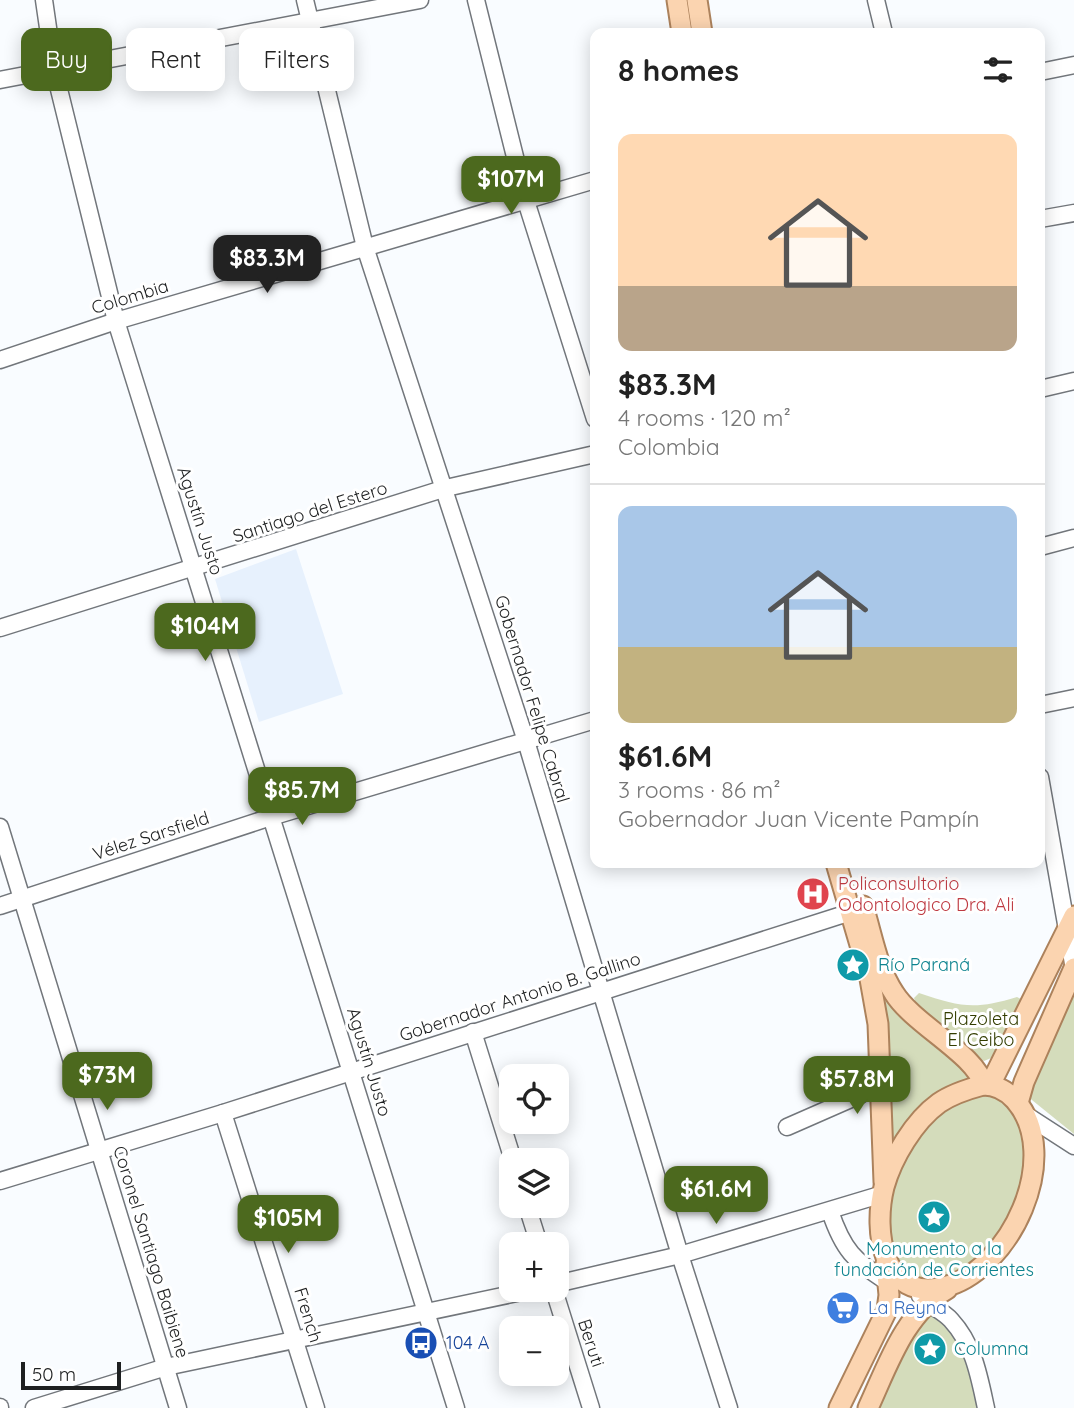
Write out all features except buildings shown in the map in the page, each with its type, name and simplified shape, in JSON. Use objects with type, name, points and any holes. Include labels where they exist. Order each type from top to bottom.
[{"type":"main road","points":[[677,0],[681,28]]},
{"type":"main road","points":[[697,0],[701,28]]},
{"type":"main road","points":[[838,868],[870,979],[880,1056],[884,1190],[882,1239],[888,1283],[887,1310],[839,1408]]},
{"type":"main road","points":[[852,868],[883,971],[893,992],[915,1018],[975,1067],[987,1085],[1009,1093],[1022,1109]]},
{"type":"main road","points":[[884,1190],[895,1160],[924,1117],[939,1104],[987,1085],[1070,923]]},
{"type":"main road","points":[[868,1408],[914,1315],[925,1302],[974,1274],[993,1257],[1020,1215],[1028,1193],[1033,1146],[1022,1109],[1024,1082],[1074,969]]},
{"type":"main road","points":[[885,1258],[897,1278],[912,1286],[936,1289],[955,1284]]},
{"type":"street","name":"Agustín Justo","points":[[44,0],[48,28]]},
{"type":"street","name":"Gobernador Felipe Cabral","points":[[305,0],[365,247],[446,488],[526,741],[680,1255],[729,1408]]},
{"type":"street","points":[[112,58],[420,0]]},
{"type":"street","points":[[476,0],[526,201],[590,403]]},
{"type":"street","points":[[876,0],[883,28]]},
{"type":"street","points":[[1045,71],[1074,65]]},
{"type":"street","points":[[0,80],[21,76]]},
{"type":"street","name":"Agustín Justo","points":[[59,91],[116,321],[196,569],[456,1408]]},
{"type":"street","name":"Colombia","points":[[0,360],[116,321],[590,182]]},
{"type":"street","points":[[1045,218],[1074,213]]},
{"type":"street","points":[[1045,388],[1074,381]]},
{"type":"street","name":"Santiago del Estero","points":[[0,628],[196,569],[446,488],[590,455]]},
{"type":"street","points":[[1045,546],[1074,538]]},
{"type":"street","points":[[1045,704],[1074,698]]},
{"type":"street","name":"Vélez Sarsfield","points":[[0,906],[271,817],[590,722]]},
{"type":"street","points":[[1045,800],[1070,923],[1074,969]]},
{"type":"street","name":"Coronel Santiago Baibiene","points":[[0,827],[178,1408]]},
{"type":"street","name":"Gobernador Antonio B. Gallino","points":[[0,1181],[99,1148],[223,1113],[851,912]]},
{"type":"street","points":[[473,1032],[509,1148]]},
{"type":"street","points":[[787,1127],[860,1095],[880,1056]]},
{"type":"street","points":[[1022,1109],[1074,1146]]},
{"type":"street","name":"French","points":[[223,1113],[316,1408]]},
{"type":"street","points":[[569,1281],[680,1255],[830,1211],[884,1190]]},
{"type":"street","points":[[830,1211],[848,1252],[888,1283]]},
{"type":"street","points":[[912,1286],[925,1302],[938,1307],[970,1343],[986,1408]]},
{"type":"street","points":[[34,1408],[166,1367],[499,1297]]},
{"type":"street","name":"Beruti","points":[[558,1302],[591,1408]]},
{"type":"shaded area","points":[[296,549],[343,694],[259,722],[215,579]]},
{"type":"green space","points":[[872,965],[943,1051],[968,1073],[967,1080],[897,1138],[892,1138]]},
{"type":"green space","points":[[1074,990],[1074,1134],[1027,1096]]},
{"type":"green space","name":"Plazoleta El Ceibo","points":[[919,993],[968,1005],[990,1004],[1017,997],[1023,1000],[996,1056],[984,1061],[919,1011],[914,998]]},
{"type":"green space","points":[[982,1094],[993,1095],[1015,1109],[1026,1139],[1023,1190],[991,1249],[947,1280],[916,1279],[904,1272],[892,1251],[889,1237],[890,1202],[900,1166],[928,1123],[954,1103]]},
{"type":"green space","points":[[928,1315],[940,1318],[957,1337],[968,1367],[977,1408],[876,1408],[915,1325]]},
{"type":"place","name":"Policonsultorio Odontologico Dra. Ali","points":[[813,894]]},
{"type":"place","name":"Río Paraná","points":[[853,965]]},
{"type":"place","name":"Monumento a la fundación de Corrientes","points":[[934,1217]]},
{"type":"place","name":"La Reyna","points":[[843,1308]]},
{"type":"place","name":"104 A","points":[[421,1343]]},
{"type":"place","name":"Columna","points":[[930,1349]]}]
